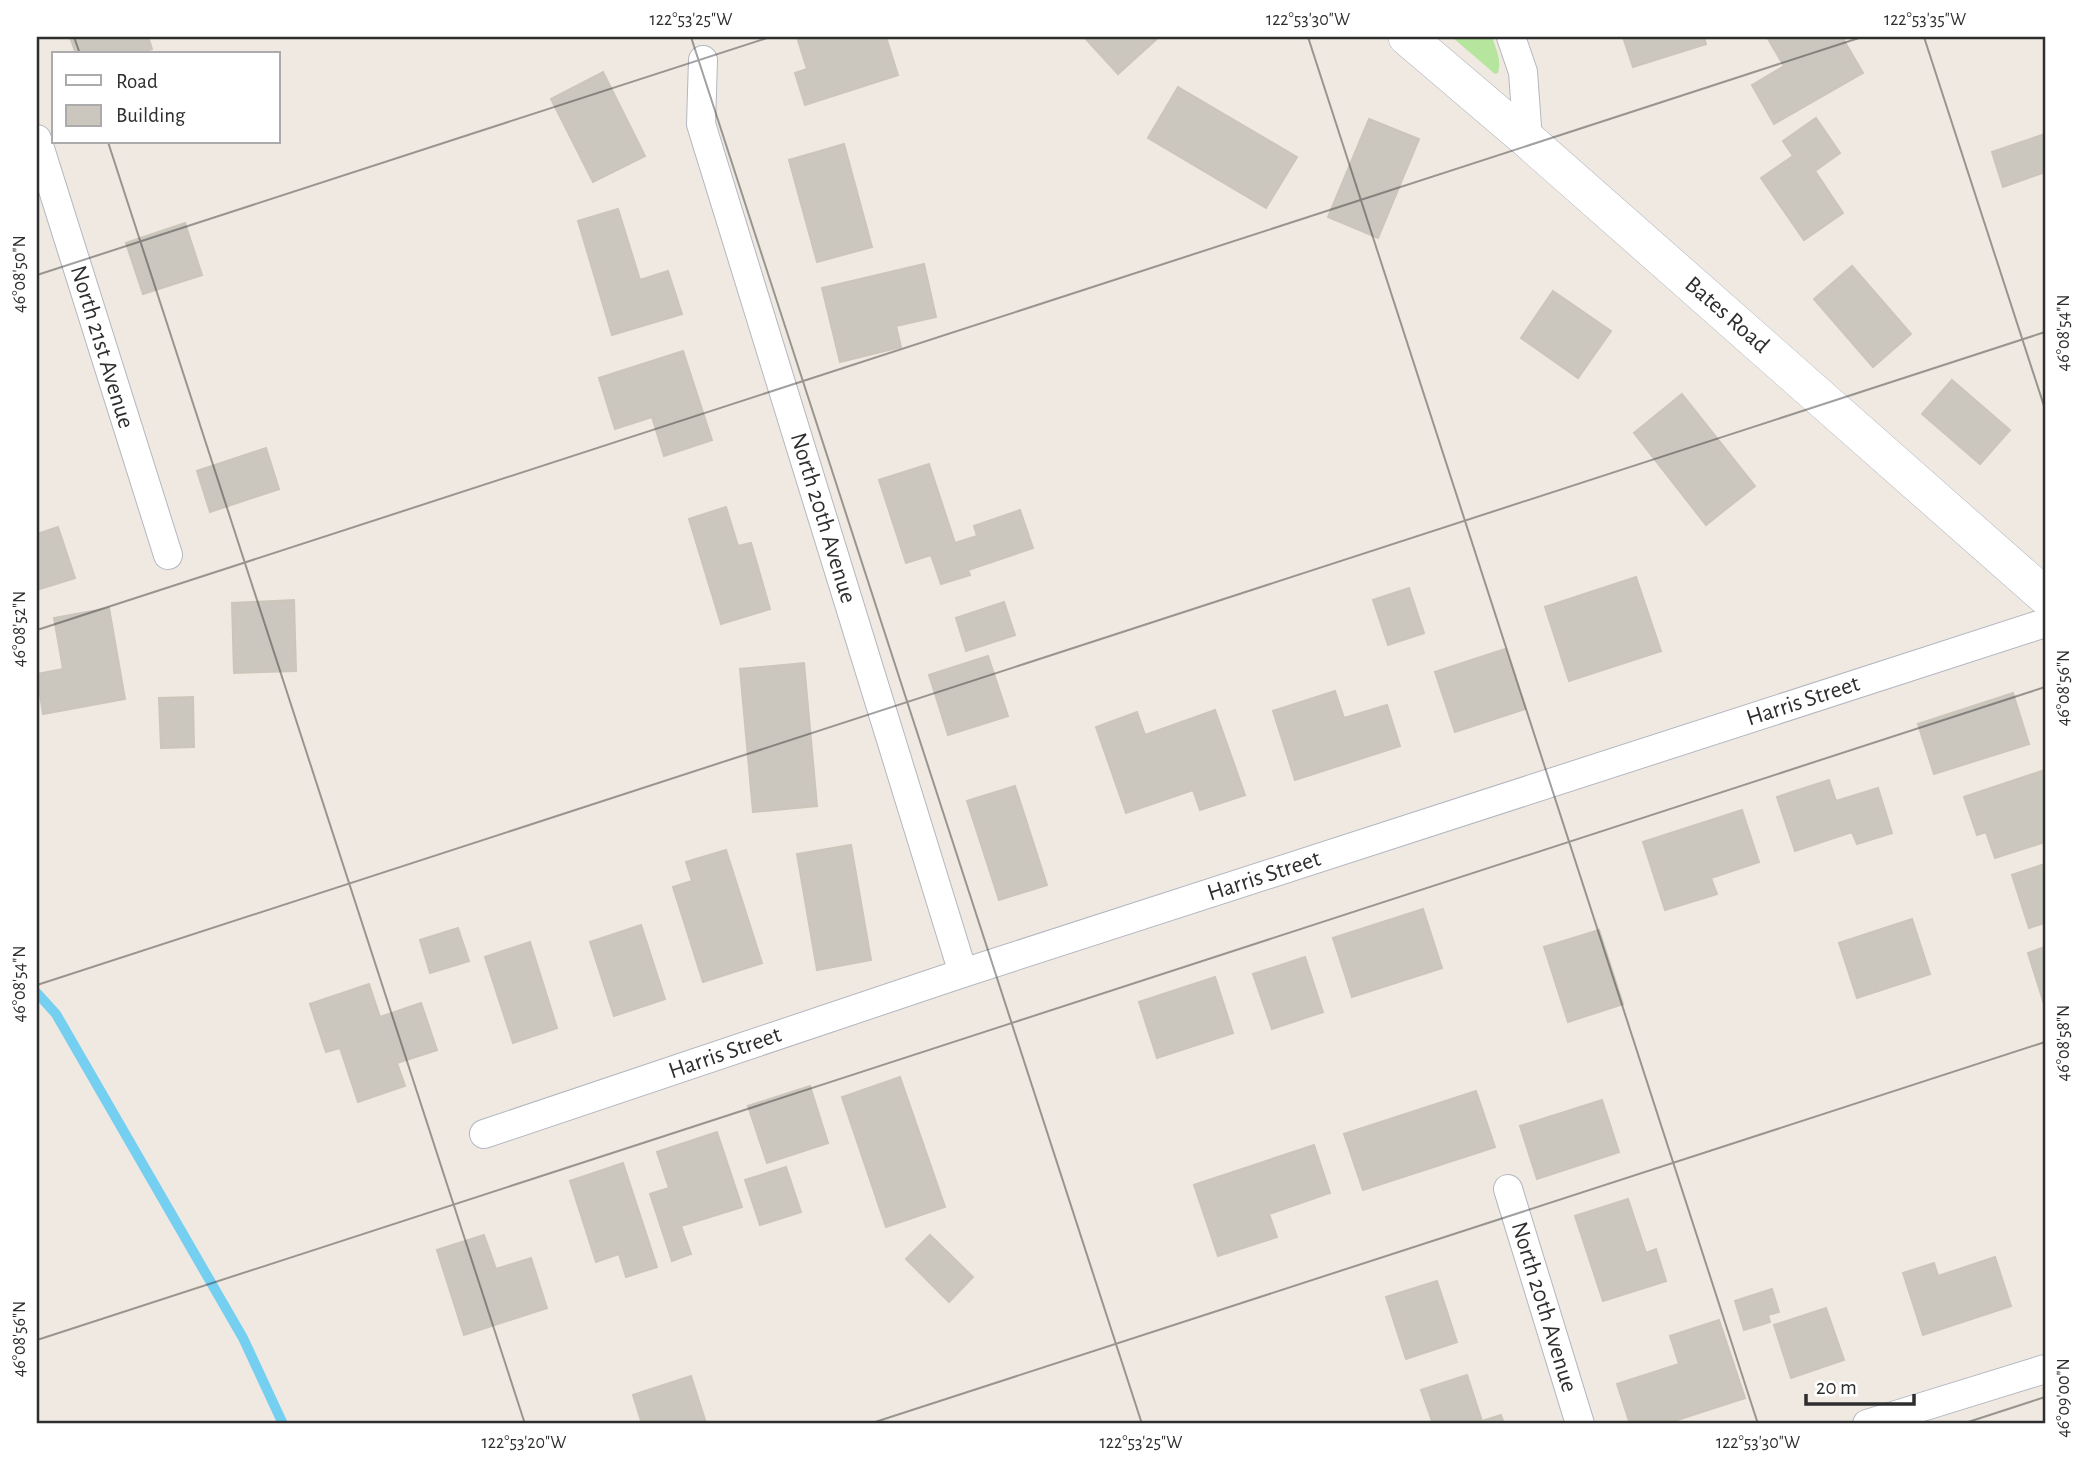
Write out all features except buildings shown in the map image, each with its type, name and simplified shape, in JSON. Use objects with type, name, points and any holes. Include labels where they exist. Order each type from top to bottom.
[{"type":"street","name":"Bates Road","points":[[1407,37],[1528,140],[2045,596]]},
{"type":"street","points":[[1511,37],[1523,72],[1528,140]]},
{"type":"street","name":"North 20th Avenue","points":[[703,60],[701,124],[963,973]]},
{"type":"street","name":"North 21st Avenue","points":[[37,139],[168,555]]},
{"type":"street","name":"Harris Street","points":[[484,1134],[963,973],[2045,623]]},
{"type":"street","name":"North 20th Avenue","points":[[1508,1189],[1580,1424]]},
{"type":"street","points":[[1871,1424],[2045,1368]]},
{"type":"green space","points":[[1452,37],[1492,37],[1499,60],[1498,73],[1495,74]]},
{"type":"waterway","points":[[37,993],[56,1014],[243,1338],[283,1424]]}]
